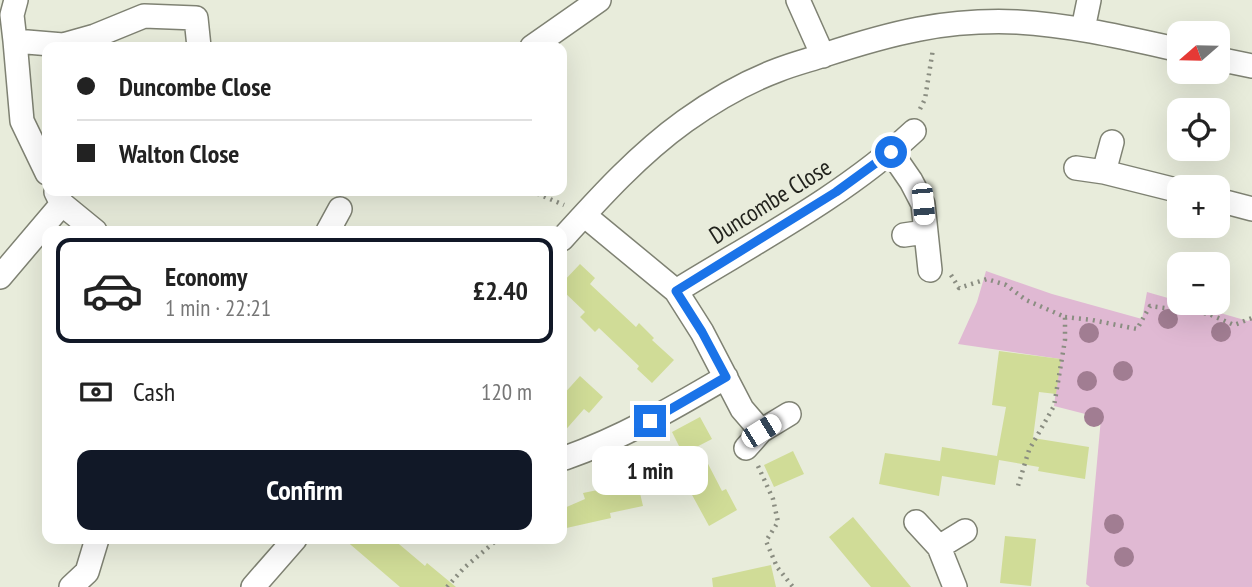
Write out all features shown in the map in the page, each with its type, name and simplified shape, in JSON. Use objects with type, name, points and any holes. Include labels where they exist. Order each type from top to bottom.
[{"type":"street","points":[[539,42],[599,0]]},
{"type":"street","points":[[798,0],[823,55]]},
{"type":"street","points":[[1083,29],[1089,0]]},
{"type":"street","points":[[10,9],[22,121],[42,163]]},
{"type":"street","points":[[74,42],[144,16],[201,10],[199,42]]},
{"type":"street","points":[[567,234],[654,145],[687,120],[726,96],[778,70],[875,38],[942,25],[1018,22],[1083,29],[1167,47]]},
{"type":"street","points":[[15,41],[42,43]]},
{"type":"street","points":[[1230,61],[1252,66]]},
{"type":"street","name":"Duncombe Close","points":[[676,291],[824,199],[891,152],[914,131]]},
{"type":"street","points":[[1104,172],[1112,142]]},
{"type":"street","points":[[891,152],[923,204],[922,247]]},
{"type":"street","points":[[1076,168],[1167,188]]},
{"type":"street","points":[[0,277],[59,197],[90,226]]},
{"type":"street","points":[[1230,203],[1252,209]]},
{"type":"street","points":[[332,226],[340,209]]},
{"type":"street","points":[[584,215],[676,291],[726,377],[754,440],[789,414]]},
{"type":"street","points":[[567,462],[671,410],[726,377]]},
{"type":"street","points":[[916,522],[939,547],[954,587]]},
{"type":"street","points":[[939,547],[965,531]]},
{"type":"street","points":[[71,587],[87,572],[95,544]]},
{"type":"street","points":[[253,587],[291,544]]},
{"type":"path","points":[[914,131],[915,118],[925,99],[934,47],[942,25]]},
{"type":"path","points":[[542,196],[584,215]]},
{"type":"path","points":[[922,247],[947,269],[959,288],[987,279],[1006,285],[1026,300],[1065,317],[1137,329],[1150,306],[1209,314],[1234,326],[1252,318]]},
{"type":"path","points":[[1018,486],[1029,450],[1054,406],[1065,340],[1065,317]]},
{"type":"path","points":[[754,440],[759,467],[778,522],[766,541],[777,567],[793,587]]},
{"type":"path","points":[[447,587],[492,544]]},
{"type":"shaded area","points":[[986,271],[1052,294],[1142,319],[1147,292],[1167,298],[1167,315],[1227,315],[1248,321],[1252,318],[1252,587],[1090,587],[1086,584],[1101,418],[1054,406],[1060,359],[958,344],[977,302]]},
{"type":"building","points":[[580,264],[595,278],[590,284],[636,327],[639,323],[654,338],[652,340],[674,360],[652,383],[637,369],[639,366],[599,328],[595,332],[580,317],[585,312],[567,295],[567,278]]},
{"type":"building","points":[[999,351],[1061,359],[1056,394],[1039,392],[1033,438],[1089,447],[1085,479],[1038,471],[1039,467],[999,460],[995,485],[942,476],[939,496],[879,484],[885,453],[940,461],[942,447],[997,456],[1006,407],[992,405]]},
{"type":"building","points":[[580,376],[603,397],[589,413],[584,409],[567,428],[567,390]]},
{"type":"building","points":[[700,417],[712,439],[683,454],[672,432]]},
{"type":"building","points":[[793,451],[804,474],[774,487],[764,465]]},
{"type":"building","points":[[705,458],[722,491],[726,489],[737,510],[709,526],[691,493],[688,495],[676,473]]},
{"type":"building","points":[[636,476],[643,506],[610,513],[611,518],[567,528],[567,507],[585,499],[583,493],[617,486],[615,481]]},
{"type":"building","points":[[853,517],[911,587],[871,587],[829,537]]},
{"type":"building","points":[[1005,536],[1036,539],[1031,586],[1000,583]]},
{"type":"building","points":[[350,544],[399,544],[456,587],[400,587]]},
{"type":"building","points":[[771,565],[776,587],[713,587],[712,578]]},
{"type":"route","points":[[650,421],[726,377],[676,291],[836,192],[891,152]]}]
